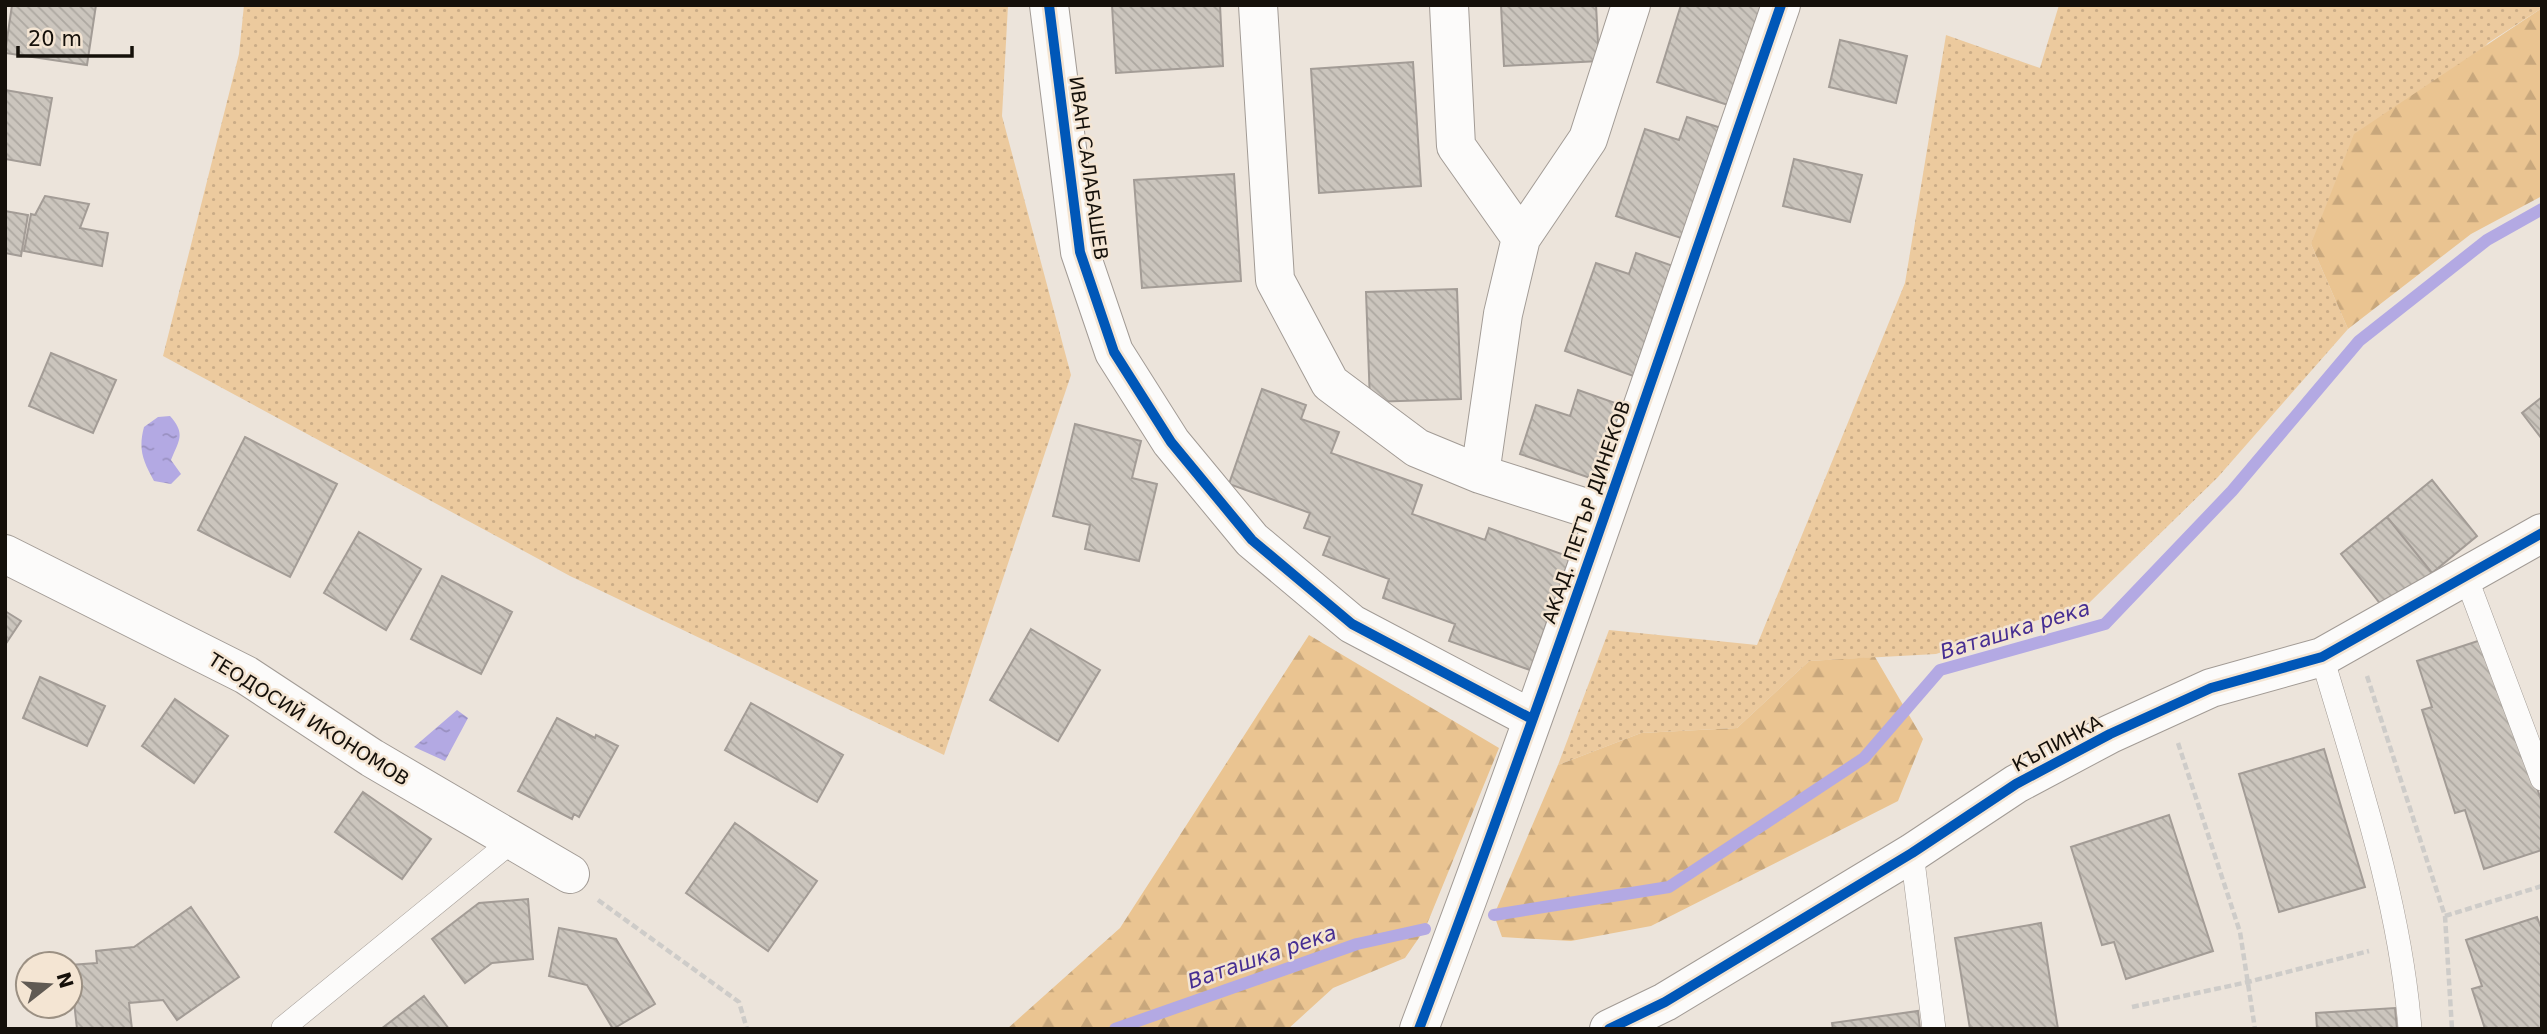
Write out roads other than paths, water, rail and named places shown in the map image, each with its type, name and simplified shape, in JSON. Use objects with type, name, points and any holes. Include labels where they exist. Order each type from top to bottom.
[{"type":"street","name":"ИВАН САЛАБАШЕВ","points":[[1049,5],[1080,252],[1114,352],[1171,442],[1252,541],[1352,624],[1532,719]]},
{"type":"street","points":[[1258,5],[1275,280],[1330,383],[1418,448],[1480,474],[1605,514]]},
{"type":"street","points":[[1449,5],[1456,146],[1521,237]]},
{"type":"street","points":[[1480,474],[1503,314],[1521,237],[1588,139],[1631,5]]},
{"type":"street","name":"АКАД. ПЕТЪР ДИНЕКОВ","points":[[1419,1029],[1605,514],[1781,5]]},
{"type":"street","name":"КЪПИНКА","points":[[1609,1029],[1665,1002],[1912,853],[2016,784],[2110,734],[2211,688],[2322,657],[2541,535]]},
{"type":"street","name":"ТЕОДОСИЙ ИКОНОМОВ","points":[[5,554],[246,675],[372,758],[570,874]]},
{"type":"lane","points":[[2466,578],[2542,779]]},
{"type":"lane","points":[[2322,657],[2373,831],[2407,980],[2410,1029]]},
{"type":"lane","points":[[283,1028],[512,841]]},
{"type":"lane","points":[[1912,853],[1934,1029]]},
{"type":"water","points":[[170,416],[180,437],[171,460],[181,474],[171,484],[154,481],[144,461],[141,442],[144,427],[158,417]]},
{"type":"water","points":[[457,710],[468,718],[445,761],[414,747]]},
{"type":"waterway","name":"Ваташка река","points":[[1494,915],[1669,887],[1864,758],[1940,670],[2105,624],[2232,491],[2359,341],[2487,240],[2542,209]]},
{"type":"waterway","name":"Ваташка река","points":[[1115,1029],[1357,944],[1425,929]]}]
